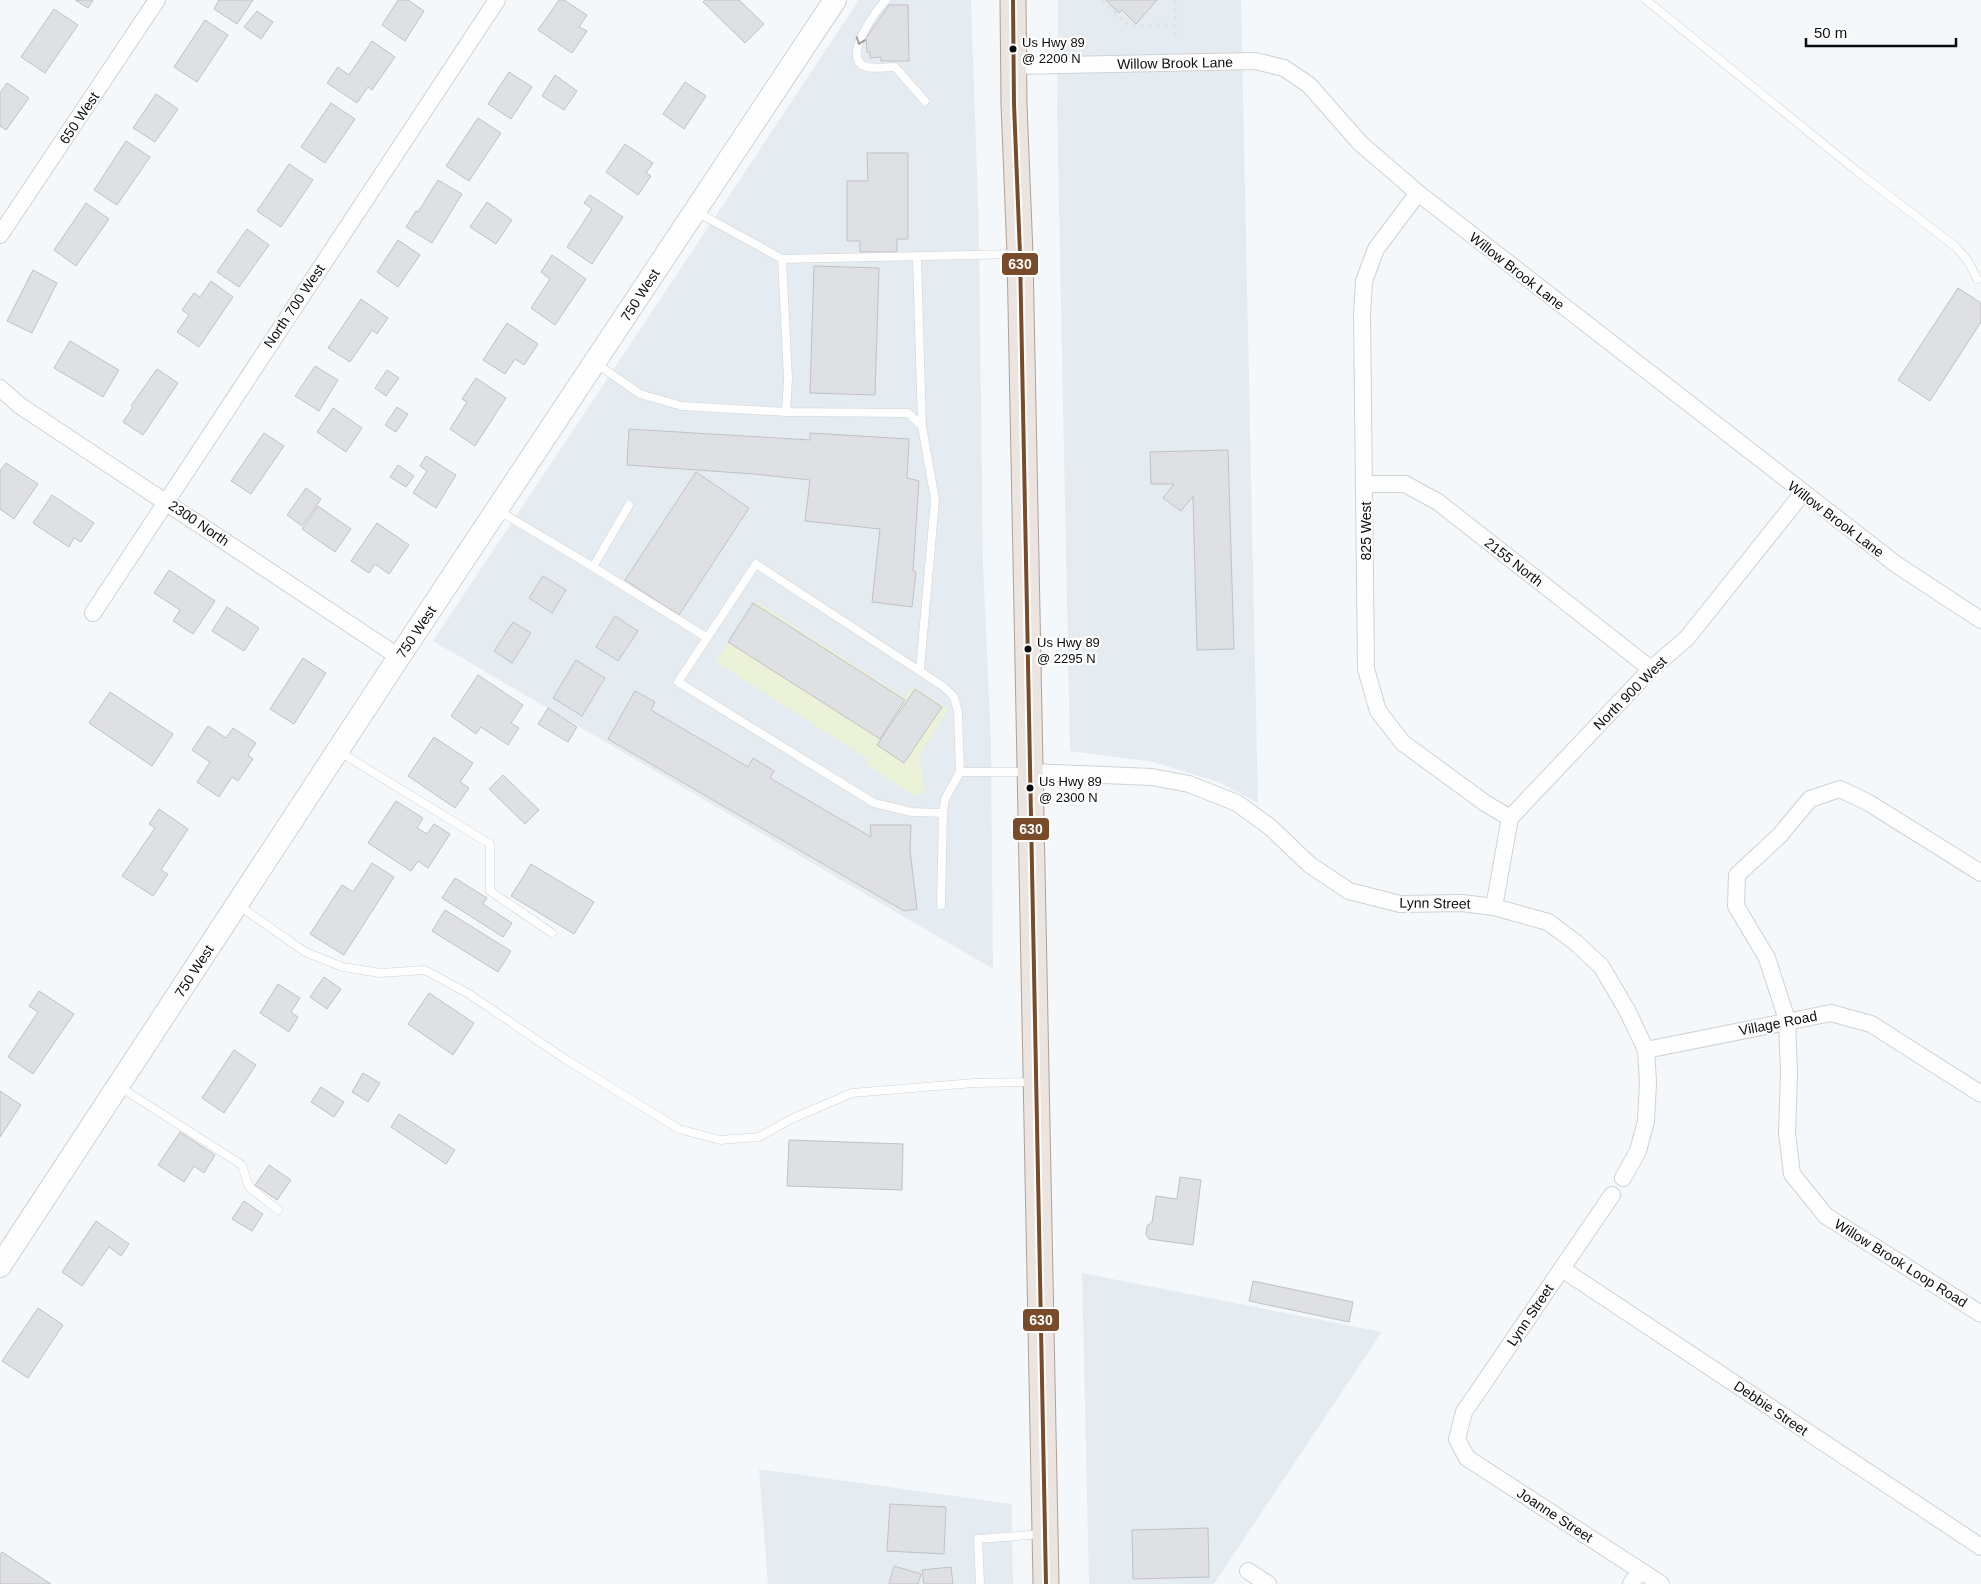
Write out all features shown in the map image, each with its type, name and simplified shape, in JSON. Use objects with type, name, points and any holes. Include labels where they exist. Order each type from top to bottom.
[{"type":"main road","points":[[1012,3],[1020,254],[1046,1584]]},
{"type":"street","name":"650 West","points":[[0,235],[157,0]]},
{"type":"street","name":"North 700 West","points":[[93,613],[496,0]]},
{"type":"street","name":"750 West","points":[[0,1266],[399,657],[695,211],[831,1]]},
{"type":"street","name":"Willow Brook Lane","points":[[1014,66],[1255,61],[1284,68],[1309,85],[1360,143],[1418,193],[1802,494],[1897,565],[1981,620]]},
{"type":"street","name":"825 West","points":[[1418,193],[1376,249],[1364,281],[1362,313],[1366,669],[1378,711],[1403,743],[1485,803],[1510,818]]},
{"type":"street","name":"2300 North","points":[[0,388],[19,405],[399,657]]},
{"type":"street","name":"2155 North","points":[[1365,484],[1405,484],[1438,502],[1651,670]]},
{"type":"street","name":"North 900 West","points":[[1510,818],[1651,670],[1686,638],[1802,494]]},
{"type":"street","name":"Lynn Street","points":[[1030,772],[1152,777],[1189,784],[1237,803],[1270,827],[1310,865],[1349,891],[1400,904],[1462,903],[1494,907],[1548,922],[1575,942],[1601,966],[1627,1010],[1646,1050],[1648,1082],[1646,1121],[1638,1151],[1623,1178]]},
{"type":"street","name":"Willow Brook Loop Road","points":[[1981,873],[1869,803],[1840,789],[1810,799],[1780,835],[1737,875],[1736,906],[1767,958],[1787,1020],[1789,1072],[1787,1133],[1792,1174],[1826,1216],[1981,1314]]},
{"type":"street","points":[[1494,907],[1510,818]]},
{"type":"street","name":"Village Road","points":[[1646,1050],[1787,1020],[1831,1013],[1871,1024],[1981,1094]]},
{"type":"street","name":"Lynn Street","points":[[1457,1438],[1464,1412],[1612,1195]]},
{"type":"street","name":"Debbie Street","points":[[1562,1269],[1981,1547]]},
{"type":"street","name":"Joanne Street","points":[[1457,1438],[1467,1458],[1636,1577],[1660,1584]]},
{"type":"street","points":[[1248,1571],[1268,1584]]},
{"type":"lane","points":[[886,0],[862,35],[857,50],[858,59],[866,67],[895,67],[925,101]]},
{"type":"lane","points":[[1646,0],[1956,247],[1968,261],[1977,279]]},
{"type":"lane","points":[[695,211],[782,260],[1020,254]]},
{"type":"lane","points":[[917,257],[922,426],[935,500],[920,669]]},
{"type":"lane","points":[[782,260],[788,378],[786,412]]},
{"type":"lane","points":[[595,362],[640,394],[682,406],[786,412],[908,413],[922,426]]},
{"type":"lane","points":[[593,567],[628,505]]},
{"type":"lane","points":[[497,510],[706,637]]},
{"type":"lane","points":[[941,905],[943,813],[945,800],[960,772],[958,712],[954,697],[920,669],[756,564],[678,682],[874,803],[912,812],[943,813]]},
{"type":"lane","points":[[338,751],[490,844],[490,891],[552,933]]},
{"type":"lane","points":[[960,772],[1030,772]]},
{"type":"lane","points":[[237,905],[305,952],[343,967],[380,973],[425,970],[468,994],[565,1060],[679,1129],[720,1140],[759,1137],[790,1119],[852,1093],[974,1083],[1037,1082]]},
{"type":"lane","points":[[118,1086],[242,1166],[249,1187],[278,1210]]},
{"type":"lane","points":[[980,1584],[978,1539],[1045,1534]]},
{"type":"path","points":[[1102,0],[1129,26],[1175,25]]},
{"type":"path","points":[[1175,0],[1175,40]]},
{"type":"shaded area","points":[[859,0],[971,0],[979,232],[983,563],[991,742],[993,969],[433,641]]},
{"type":"shaded area","points":[[1058,0],[1241,0],[1258,803],[1219,782],[1153,762],[1070,751],[1057,111]]},
{"type":"shaded area","points":[[1082,1273],[1382,1332],[1214,1584],[1089,1584]]},
{"type":"shaded area","points":[[759,1469],[1012,1504],[1013,1584],[768,1584]]},
{"type":"green space","points":[[755,601],[905,698],[913,686],[948,709],[919,755],[924,789],[921,795],[913,795],[866,764],[868,759],[716,662]]},
{"type":"building","points":[[75,0],[93,0],[88,8]]},
{"type":"building","points":[[219,0],[253,0],[237,24],[214,9]]},
{"type":"building","points":[[398,0],[408,0],[424,11],[405,41],[382,25]]},
{"type":"building","points":[[559,0],[564,0],[587,15],[579,27],[587,31],[572,53],[538,30]]},
{"type":"building","points":[[705,0],[739,0],[764,24],[745,43],[703,2]]},
{"type":"building","points":[[1106,0],[1157,0],[1136,24],[1122,10],[1119,13]]},
{"type":"building","points":[[889,5],[908,5],[909,61],[881,61],[881,57],[870,58],[870,52],[867,52],[866,38]]},
{"type":"building","points":[[54,9],[78,25],[45,73],[21,57]]},
{"type":"building","points":[[257,11],[273,22],[261,39],[244,27]]},
{"type":"building","points":[[205,20],[228,35],[197,82],[174,67]]},
{"type":"building","points":[[372,41],[395,57],[372,90],[368,87],[357,103],[327,83],[338,67],[349,75]]},
{"type":"building","points":[[509,72],[532,87],[511,119],[488,104]]},
{"type":"building","points":[[555,75],[577,91],[564,110],[542,96]]},
{"type":"building","points":[[685,82],[706,96],[684,129],[663,114]]},
{"type":"building","points":[[7,83],[29,98],[6,130],[0,126],[0,93]]},
{"type":"building","points":[[156,94],[178,109],[155,142],[133,128]]},
{"type":"building","points":[[331,103],[355,119],[325,163],[301,147]]},
{"type":"building","points":[[478,118],[501,133],[469,181],[446,166]]},
{"type":"building","points":[[126,141],[150,157],[117,205],[94,190]]},
{"type":"building","points":[[625,144],[653,163],[646,173],[651,176],[638,195],[606,172]]},
{"type":"building","points":[[867,153],[908,153],[908,239],[897,239],[897,252],[860,252],[860,241],[847,241],[847,181],[868,181]]},
{"type":"building","points":[[289,164],[313,180],[281,227],[257,211]]},
{"type":"building","points":[[438,180],[462,194],[432,243],[406,227]]},
{"type":"building","points":[[590,195],[623,217],[592,264],[567,247],[592,209],[584,203]]},
{"type":"building","points":[[487,202],[512,220],[496,244],[470,227]]},
{"type":"building","points":[[86,203],[109,219],[76,266],[54,250]]},
{"type":"building","points":[[247,229],[269,245],[239,287],[217,272]]},
{"type":"building","points":[[398,240],[420,255],[398,287],[377,272]]},
{"type":"building","points":[[552,255],[586,279],[555,325],[531,308],[550,279],[541,272]]},
{"type":"building","points":[[814,266],[879,268],[875,395],[810,393]]},
{"type":"building","points":[[33,270],[57,283],[32,333],[7,321]]},
{"type":"building","points":[[211,281],[233,297],[199,347],[177,332],[189,315],[182,310],[194,293],[200,297]]},
{"type":"building","points":[[1958,288],[1981,303],[1981,322],[1930,401],[1898,380]]},
{"type":"building","points":[[361,299],[388,318],[377,334],[372,330],[350,362],[328,348]]},
{"type":"building","points":[[507,323],[538,344],[524,365],[515,359],[505,374],[483,360]]},
{"type":"building","points":[[70,341],[119,370],[103,397],[54,368]]},
{"type":"building","points":[[315,366],[338,380],[319,411],[295,396]]},
{"type":"building","points":[[157,369],[178,383],[143,435],[123,422],[133,407],[131,406]]},
{"type":"building","points":[[387,370],[399,378],[386,396],[375,388]]},
{"type":"building","points":[[476,378],[506,398],[475,446],[450,429],[467,402],[462,399]]},
{"type":"building","points":[[397,407],[408,414],[396,432],[385,425]]},
{"type":"building","points":[[333,408],[362,428],[346,452],[317,432]]},
{"type":"building","points":[[629,429],[810,440],[810,433],[909,439],[907,478],[919,481],[913,571],[916,572],[912,607],[872,602],[880,529],[805,521],[810,480],[627,465]]},
{"type":"building","points":[[264,433],[284,446],[251,494],[231,481]]},
{"type":"building","points":[[1228,450],[1234,649],[1197,650],[1193,496],[1181,511],[1163,498],[1174,484],[1151,484],[1150,452]]},
{"type":"building","points":[[426,456],[456,475],[436,508],[413,493],[427,471],[420,466]]},
{"type":"building","points":[[6,463],[38,484],[14,519],[0,509],[0,471]]},
{"type":"building","points":[[398,465],[414,476],[406,487],[390,477]]},
{"type":"building","points":[[696,472],[749,508],[679,615],[625,580]]},
{"type":"building","points":[[306,488],[321,499],[302,526],[287,515]]},
{"type":"building","points":[[52,495],[94,523],[81,542],[74,538],[69,547],[33,523]]},
{"type":"building","points":[[318,506],[351,529],[335,552],[302,529]]},
{"type":"building","points":[[377,523],[409,545],[389,574],[375,564],[369,573],[351,561]]},
{"type":"building","points":[[169,570],[215,601],[193,634],[173,621],[180,610],[154,593]]},
{"type":"building","points":[[543,576],[566,590],[552,613],[529,598]]},
{"type":"building","points":[[753,603],[905,700],[880,739],[728,642]]},
{"type":"building","points":[[227,607],[259,628],[244,651],[212,631]]},
{"type":"building","points":[[615,616],[638,631],[618,661],[596,647]]},
{"type":"building","points":[[513,622],[531,633],[512,663],[494,651]]},
{"type":"building","points":[[303,658],[326,673],[294,724],[270,709]]},
{"type":"building","points":[[576,660],[605,678],[582,716],[553,698]]},
{"type":"building","points":[[478,675],[523,705],[511,723],[519,728],[508,745],[481,727],[476,734],[451,716]]},
{"type":"building","points":[[915,689],[942,707],[904,763],[877,745]]},
{"type":"building","points":[[635,691],[655,702],[651,710],[748,767],[753,758],[774,771],[770,778],[871,837],[870,825],[911,825],[910,850],[917,909],[904,911],[608,739]]},
{"type":"building","points":[[110,692],[173,734],[152,766],[89,723]]},
{"type":"building","points":[[548,708],[577,727],[568,742],[538,724]]},
{"type":"building","points":[[208,726],[226,738],[233,728],[256,743],[248,755],[253,759],[238,781],[232,777],[219,797],[197,782],[210,762],[192,750]]},
{"type":"building","points":[[434,737],[473,763],[460,782],[469,788],[455,808],[408,776]]},
{"type":"building","points":[[503,775],[539,810],[525,824],[489,789]]},
{"type":"building","points":[[396,801],[423,818],[417,828],[427,834],[434,824],[450,834],[428,868],[418,861],[411,871],[368,843]]},
{"type":"building","points":[[159,809],[188,829],[161,870],[168,874],[153,896],[122,876],[155,828],[149,824]]},
{"type":"building","points":[[372,863],[394,877],[344,955],[310,934],[342,885],[353,892]]},
{"type":"building","points":[[531,864],[594,902],[574,934],[511,896]]},
{"type":"building","points":[[455,878],[487,898],[483,904],[512,923],[503,937],[442,898]]},
{"type":"building","points":[[445,910],[511,951],[498,972],[432,931]]},
{"type":"building","points":[[324,977],[341,989],[327,1009],[310,997]]},
{"type":"building","points":[[278,984],[300,998],[291,1012],[298,1017],[289,1032],[260,1013]]},
{"type":"building","points":[[39,991],[74,1014],[33,1074],[8,1057],[38,1012],[29,1006]]},
{"type":"building","points":[[429,993],[474,1023],[453,1055],[408,1024]]},
{"type":"building","points":[[234,1050],[256,1065],[224,1113],[202,1098]]},
{"type":"building","points":[[363,1073],[380,1083],[368,1102],[352,1092]]},
{"type":"building","points":[[321,1087],[344,1102],[334,1117],[311,1102]]},
{"type":"building","points":[[0,1091],[21,1105],[0,1137]]},
{"type":"building","points":[[399,1114],[455,1150],[446,1164],[391,1127]]},
{"type":"building","points":[[180,1132],[215,1155],[204,1173],[194,1166],[184,1182],[158,1165]]},
{"type":"building","points":[[789,1140],[903,1144],[902,1190],[787,1186]]},
{"type":"building","points":[[269,1165],[291,1180],[277,1200],[255,1185]]},
{"type":"building","points":[[1180,1177],[1201,1180],[1193,1245],[1149,1239],[1146,1235],[1147,1226],[1152,1222],[1156,1196],[1177,1199]]},
{"type":"building","points":[[244,1201],[263,1214],[252,1231],[232,1219]]},
{"type":"building","points":[[96,1221],[129,1244],[121,1256],[109,1247],[82,1286],[62,1272]]},
{"type":"building","points":[[1253,1281],[1353,1302],[1349,1322],[1249,1301]]},
{"type":"building","points":[[38,1308],[63,1325],[28,1378],[2,1361]]},
{"type":"building","points":[[890,1504],[946,1507],[944,1554],[887,1551]]},
{"type":"building","points":[[1208,1528],[1209,1577],[1133,1579],[1132,1530]]},
{"type":"building","points":[[2,1552],[51,1584],[0,1584],[0,1555]]},
{"type":"building","points":[[894,1566],[921,1574],[918,1584],[889,1584]]},
{"type":"building","points":[[951,1567],[953,1584],[924,1584],[922,1570]]},
{"type":"transit line","name":"630","points":[[1013,0],[1014,104],[1020,254],[1046,1584]]},
{"type":"place","name":"Us Hwy 89 @ 2200 N","points":[[1013,49]]},
{"type":"place","name":"Us Hwy 89 @ 2295 N","points":[[1028,649]]},
{"type":"place","name":"Us Hwy 89 @ 2300 N","points":[[1030,788]]}]
